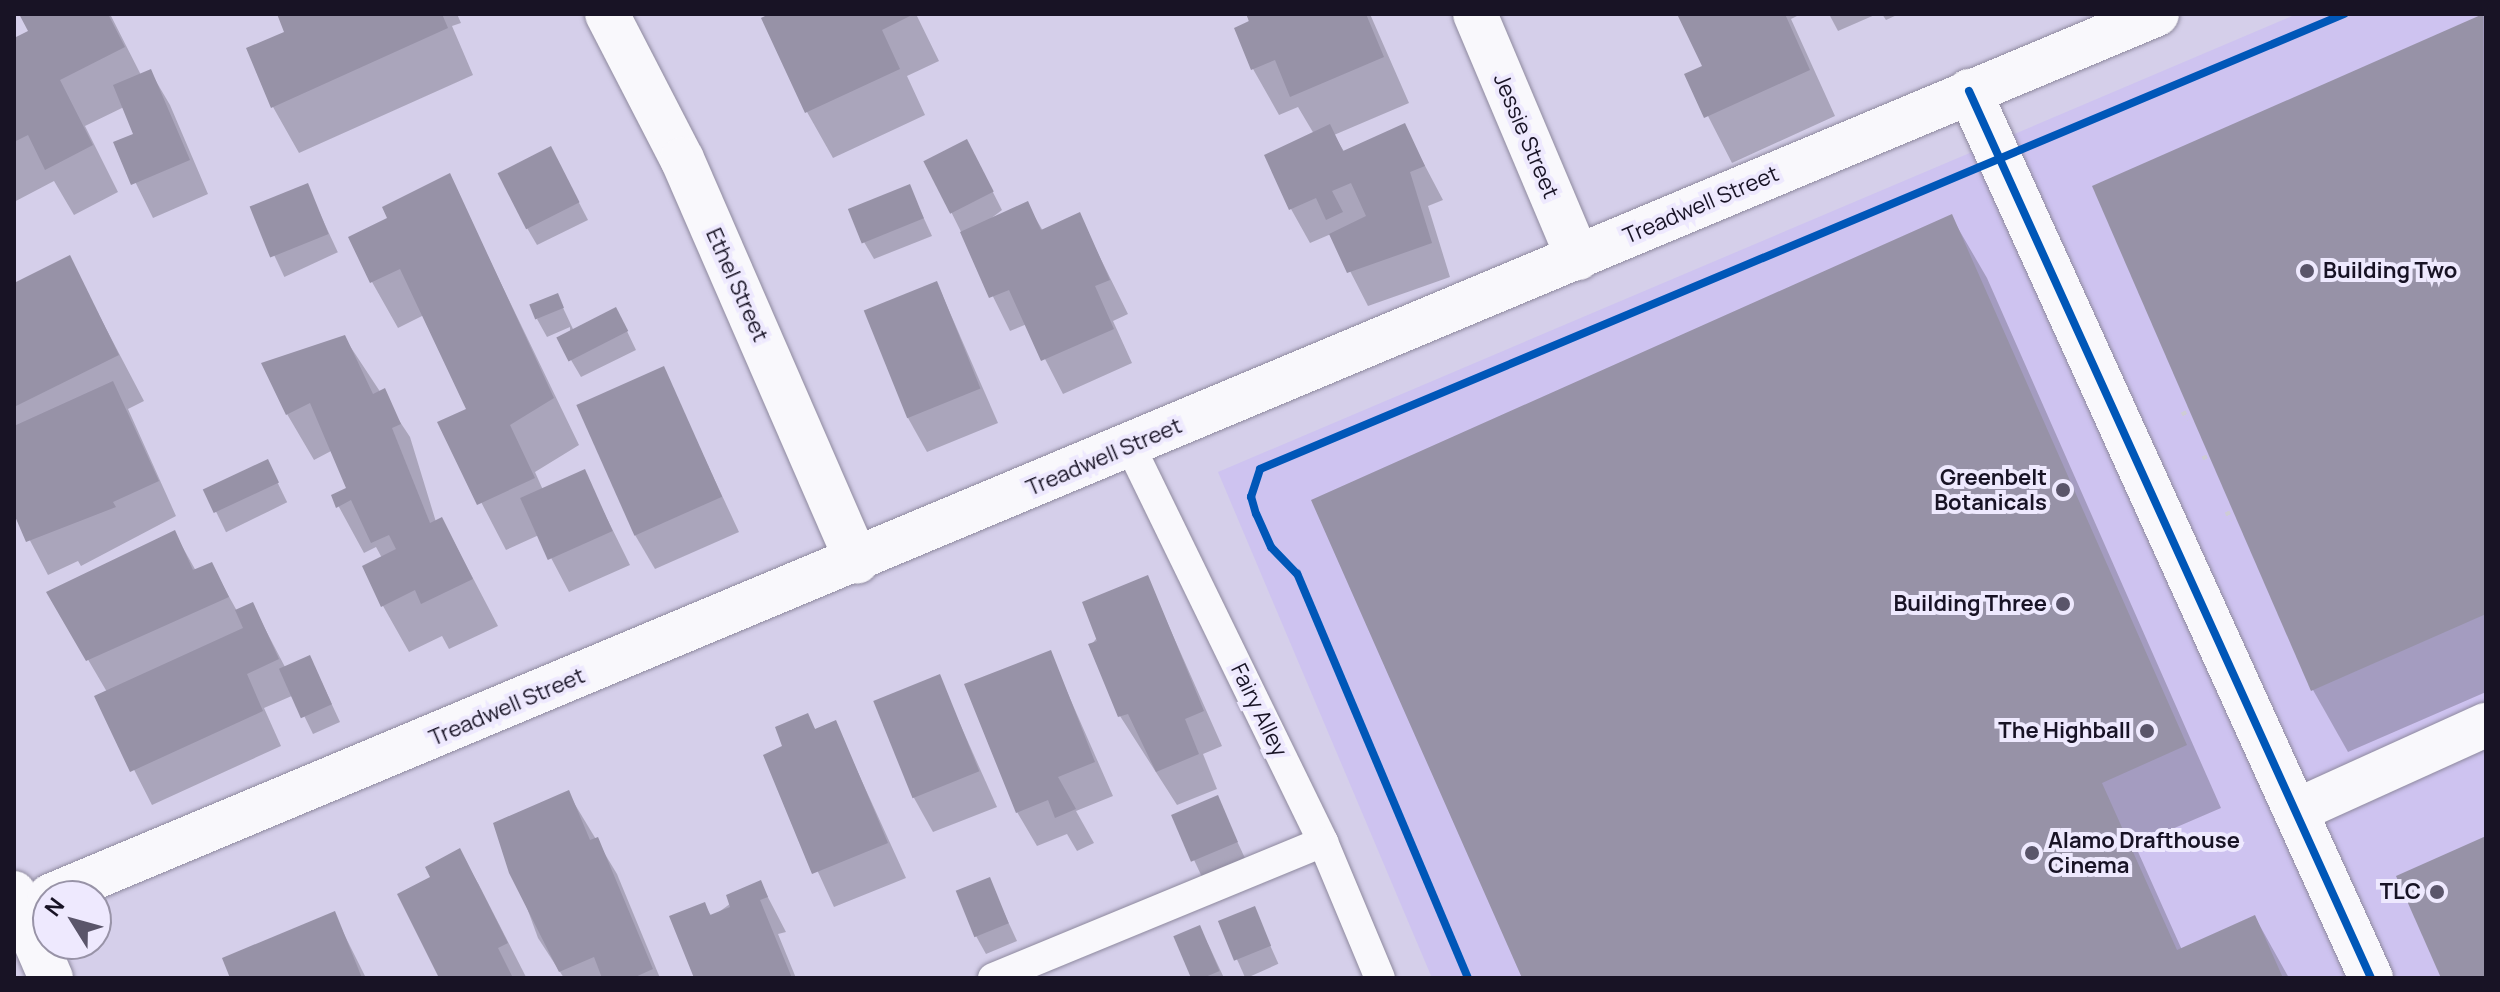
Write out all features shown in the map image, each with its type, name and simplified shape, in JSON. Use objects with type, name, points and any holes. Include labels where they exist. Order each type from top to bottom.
[{"type":"street","name":"Ethel Street","points":[[607,14],[682,159],[857,562]]},
{"type":"street","name":"Jessie Street","points":[[1475,14],[1578,258]]},
{"type":"street","name":"Treadwell Street","points":[[77,880],[857,562],[2157,14]]},
{"type":"street","points":[[1969,91],[2371,978]]},
{"type":"street","points":[[2296,811],[2486,725]]},
{"type":"lane","name":"Fairy Alley","points":[[1130,446],[1323,842],[1380,978]]},
{"type":"lane","points":[[993,978],[1323,842]]},
{"type":"path","points":[[2183,411],[2188,420]]},
{"type":"path","points":[[2204,455],[2207,463]]},
{"type":"path","points":[[2227,511],[2231,520]]},
{"type":"shaded area","points":[[2297,14],[2486,14],[2486,978],[1432,978],[1218,472]]},
{"type":"building","points":[[19,14],[108,14],[125,47],[60,80],[93,145],[45,170],[28,135],[14,142],[14,38],[28,31]]},
{"type":"building","points":[[277,14],[442,14],[448,28],[271,108],[246,48],[284,32]]},
{"type":"building","points":[[769,14],[914,14],[882,30],[900,69],[805,113],[761,18]]},
{"type":"building","points":[[1246,14],[1366,14],[1384,57],[1290,97],[1275,60],[1251,70],[1234,28],[1249,21]]},
{"type":"building","points":[[1677,14],[1785,14],[1810,70],[1704,118],[1684,74],[1702,66]]},
{"type":"building","name":"Building Two","points":[[2483,14],[2486,614],[2311,691],[2092,186]]},
{"type":"building","points":[[151,69],[190,160],[131,185],[113,142],[133,134],[113,85]]},
{"type":"building","points":[[1405,123],[1425,166],[1410,172],[1432,243],[1347,273],[1329,234],[1366,216],[1351,183],[1332,191],[1343,212],[1326,220],[1316,198],[1289,210],[1264,155],[1330,124],[1343,151]]},
{"type":"building","points":[[967,139],[994,192],[950,214],[923,161]]},
{"type":"building","points":[[551,146],[580,202],[526,229],[498,173]]},
{"type":"building","points":[[450,173],[554,398],[510,425],[535,478],[477,505],[437,422],[466,409],[400,269],[370,283],[348,237],[387,218],[382,207]]},
{"type":"building","points":[[308,183],[329,234],[270,258],[250,207]]},
{"type":"building","points":[[910,184],[924,218],[862,243],[848,209]]},
{"type":"building","points":[[1028,201],[1041,230],[1080,212],[1110,280],[1095,286],[1114,329],[1041,361],[1009,290],[989,298],[960,232]]},
{"type":"building","points":[[1952,214],[2187,745],[2102,783],[2177,950],[2255,915],[2283,978],[1522,978],[1311,500]]},
{"type":"building","points":[[70,255],[119,355],[14,407],[14,283]]},
{"type":"building","points":[[937,281],[980,389],[907,418],[864,311]]},
{"type":"building","points":[[558,293],[564,308],[535,319],[529,305]]},
{"type":"building","points":[[616,307],[628,331],[569,361],[556,337]]},
{"type":"building","points":[[345,335],[373,394],[385,388],[401,424],[392,428],[430,523],[442,517],[473,579],[421,604],[415,590],[381,607],[362,566],[396,549],[389,535],[371,543],[351,500],[336,508],[331,495],[346,488],[310,403],[286,415],[261,363]]},
{"type":"building","points":[[664,366],[722,497],[634,536],[576,405]]},
{"type":"building","points":[[113,381],[159,481],[113,502],[116,507],[26,542],[14,514],[14,426]]},
{"type":"building","points":[[268,459],[279,483],[214,513],[203,489]]},
{"type":"building","points":[[585,469],[613,531],[548,560],[520,498]]},
{"type":"building","points":[[175,530],[193,570],[212,562],[229,597],[86,661],[46,592]]},
{"type":"building","points":[[1148,575],[1204,711],[1185,719],[1199,754],[1156,772],[1128,714],[1118,717],[1088,644],[1097,641],[1082,602]]},
{"type":"building","points":[[253,602],[279,659],[247,674],[263,711],[130,772],[94,696],[243,628],[235,610]]},
{"type":"building","points":[[1051,650],[1095,762],[1058,777],[1076,809],[1055,818],[1048,800],[1016,813],[964,684]]},
{"type":"building","points":[[310,655],[332,704],[301,718],[279,669]]},
{"type":"building","points":[[940,674],[979,771],[913,798],[873,701]]},
{"type":"building","points":[[808,713],[815,729],[836,720],[888,843],[812,874],[763,755],[782,746],[775,727]]},
{"type":"building","points":[[569,790],[590,840],[598,837],[653,969],[633,978],[602,978],[594,957],[559,972],[509,873],[493,823]]},
{"type":"building","points":[[1218,795],[1238,842],[1191,862],[1171,815]]},
{"type":"building","points":[[2486,836],[2486,978],[2441,978],[2396,876]]},
{"type":"building","points":[[460,848],[508,943],[498,948],[513,978],[439,978],[397,894],[430,877],[425,867]]},
{"type":"building","points":[[990,877],[1009,923],[974,937],[956,891]]},
{"type":"building","points":[[761,880],[768,897],[760,900],[792,978],[694,978],[669,916],[705,902],[710,915],[730,907],[726,895]]},
{"type":"building","points":[[1255,906],[1271,946],[1234,961],[1218,921]]},
{"type":"building","points":[[335,911],[362,978],[230,978],[222,958]]},
{"type":"building","points":[[1200,925],[1220,971],[1203,978],[1191,978],[1173,936]]},
{"type":"cycle path","points":[[1468,978],[1297,574],[1271,547],[1256,514],[1251,497],[1260,469],[2344,14]]},
{"type":"cycle path","points":[[1969,91],[2371,978]]},
{"type":"place","name":"Building Two","points":[[2307,271]]},
{"type":"place","name":"Greenbelt Botanicals","points":[[2063,490]]},
{"type":"place","name":"Building Three","points":[[2063,604]]},
{"type":"place","name":"The Highball","points":[[2147,731]]},
{"type":"place","name":"Alamo Drafthouse Cinema","points":[[2032,853]]},
{"type":"place","name":"TLC","points":[[2437,892]]}]
